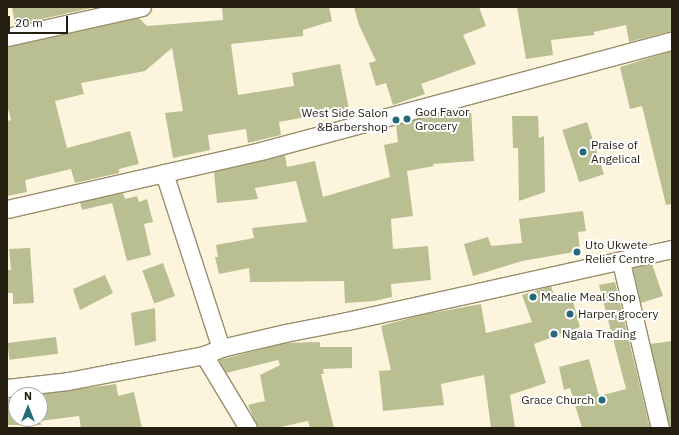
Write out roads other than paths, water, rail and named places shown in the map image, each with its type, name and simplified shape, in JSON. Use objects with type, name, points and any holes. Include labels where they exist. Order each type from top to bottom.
[{"type":"street","points":[[7,37],[142,7]]},
{"type":"street","points":[[7,209],[264,150],[672,41]]},
{"type":"street","points":[[164,173],[221,348]]},
{"type":"street","points":[[7,388],[68,381],[204,355],[221,348],[621,262],[672,249]]},
{"type":"street","points":[[621,262],[660,428]]},
{"type":"street","points":[[204,355],[248,428]]},
{"type":"place","name":"God Favor Grocery","points":[[407,119]]},
{"type":"place","name":"West Side Salon &Barbershop","points":[[396,120]]},
{"type":"place","name":"Praise of Angelical","points":[[583,152]]},
{"type":"place","name":"Uto Ukwete Relief Centre","points":[[577,252]]},
{"type":"place","name":"Mealie Meal Shop","points":[[533,297]]},
{"type":"place","name":"Harper grocery","points":[[570,314]]},
{"type":"place","name":"Ngala Trading","points":[[554,334]]},
{"type":"place","name":"Grace Church","points":[[602,400]]}]
